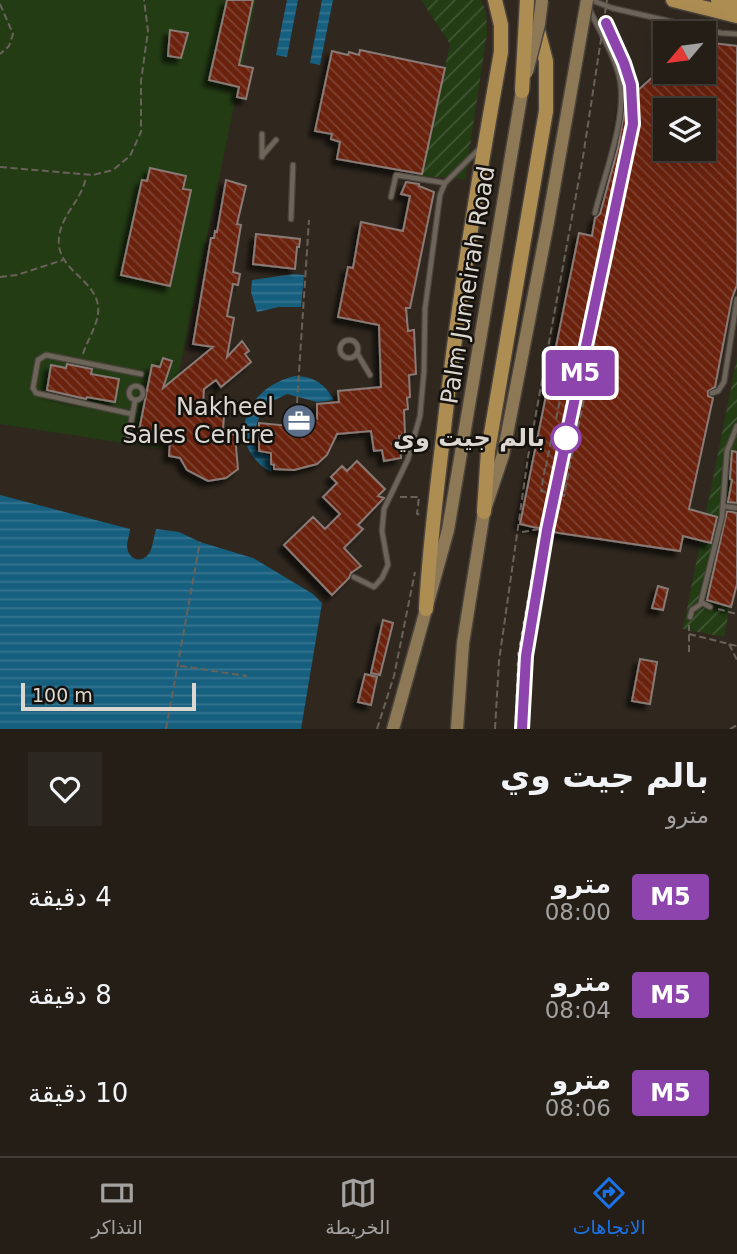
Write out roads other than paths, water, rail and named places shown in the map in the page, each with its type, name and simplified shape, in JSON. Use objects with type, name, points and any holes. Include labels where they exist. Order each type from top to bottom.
[{"type":"main road","points":[[426,608],[429,521],[457,312],[502,39],[495,0]]},
{"type":"main road","points":[[522,91],[526,0]]},
{"type":"main road","points":[[457,729],[463,643],[484,512],[488,451],[548,94],[542,44],[526,0]]},
{"type":"main road","name":"Palm Jumeirah Road","points":[[393,729],[448,530],[522,91],[539,24],[542,0]]},
{"type":"main road","points":[[484,512],[503,456],[588,0]]},
{"type":"main road","points":[[673,0],[737,16]]},
{"type":"main road","points":[[719,0],[737,4]]},
{"type":"lane","points":[[588,0],[623,11],[721,33],[737,34]]},
{"type":"lane","points":[[588,0],[616,67],[621,101],[618,124],[594,213]]},
{"type":"lane","points":[[262,134],[262,157],[276,140]]},
{"type":"lane","points":[[354,577],[374,587],[386,572],[388,558],[383,541],[382,520],[388,497],[408,459],[420,415],[424,386],[426,294],[440,195],[445,183],[485,144]]},
{"type":"lane","points":[[291,219],[293,165]]},
{"type":"lane","points":[[391,197],[396,175],[445,183]]},
{"type":"lane","points":[[712,394],[724,382],[737,299]]},
{"type":"lane","points":[[357,354],[352,358],[342,357],[339,351],[341,344],[346,340],[353,341],[358,346],[357,354],[370,375]]},
{"type":"lane","points":[[132,414],[38,394],[33,390],[38,360],[41,356],[141,374]]},
{"type":"lane","points":[[128,438],[135,401]]},
{"type":"lane","points":[[690,617],[692,610],[701,604],[723,506],[727,451],[737,426]]},
{"type":"lane","points":[[723,506],[737,508]]},
{"type":"lane","points":[[701,604],[710,607]]},
{"type":"water","points":[[287,0],[298,0],[287,57],[276,55]]},
{"type":"water","points":[[322,0],[333,0],[320,65],[310,63]]},
{"type":"water","points":[[304,275],[301,307],[279,307],[257,312],[251,292],[252,280]]},
{"type":"water","points":[[295,376],[318,382],[334,400],[317,402],[287,394],[266,406],[256,425],[254,439],[257,451],[269,456],[272,473],[257,461],[247,447],[244,432],[246,418],[263,392],[278,382]]},
{"type":"water","points":[[0,495],[130,529],[128,551],[136,559],[144,558],[150,552],[156,529],[179,532],[200,542],[253,558],[313,594],[322,603],[301,729],[0,729]]},
{"type":"railway","points":[[606,22],[629,84],[632,115],[627,150]]},
{"type":"railway","points":[[516,729],[519,654],[541,529],[622,145]]},
{"type":"metro line","name":"M5","points":[[522,729],[526,656],[547,530],[633,124],[631,85],[606,23]]},
{"type":"place","name":"Nakheel Sales Centre","points":[[299,421]]},
{"type":"place","name":"بالم جيت وي","points":[[566,438]]}]
